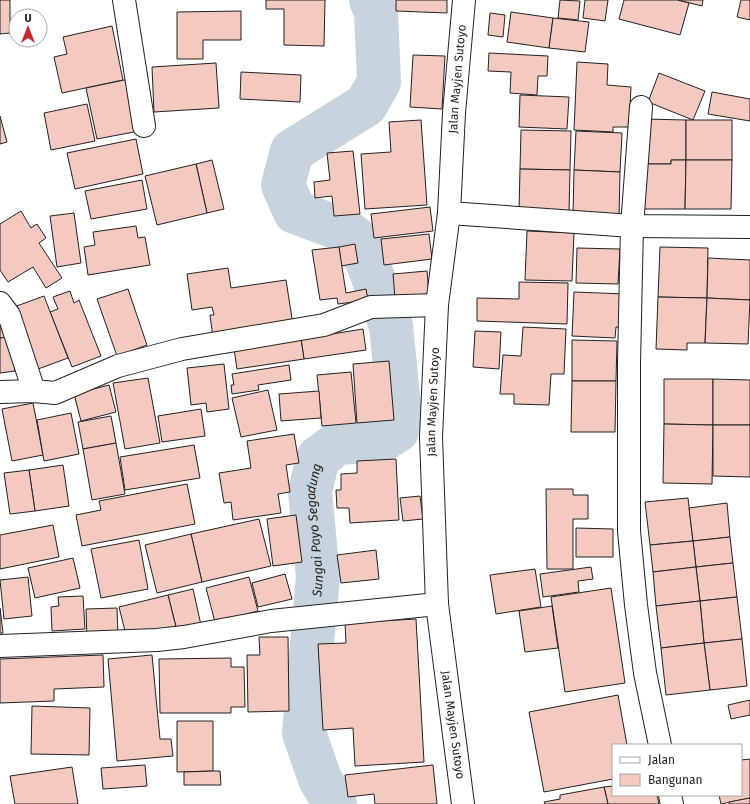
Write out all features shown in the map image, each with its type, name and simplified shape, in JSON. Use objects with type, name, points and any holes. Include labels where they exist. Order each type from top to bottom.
[{"type":"street","points":[[124,0],[144,126]]},
{"type":"street","name":"Jalan Mayjen Sutoyo","points":[[463,804],[437,604],[431,437],[437,305],[449,213],[454,114],[464,0]]},
{"type":"street","points":[[641,107],[632,226],[629,363],[629,531],[636,605],[645,673],[660,744]]},
{"type":"street","points":[[449,213],[632,226],[750,227]]},
{"type":"street","points":[[0,303],[9,315],[34,391]]},
{"type":"street","points":[[0,392],[34,391],[55,393],[118,366],[182,349],[324,325],[371,307],[437,305]]},
{"type":"street","points":[[0,646],[157,640],[184,637],[271,621],[437,604]]},
{"type":"building","points":[[0,0],[10,0],[10,8],[8,8],[8,33],[0,34]]},
{"type":"building","points":[[266,0],[325,0],[324,46],[284,45],[284,9],[266,9]]},
{"type":"building","points":[[396,0],[447,0],[447,13],[396,11]]},
{"type":"building","points":[[560,0],[580,1],[578,20],[558,18]]},
{"type":"building","points":[[585,0],[608,0],[605,21],[583,18]]},
{"type":"building","points":[[624,0],[678,0],[689,3],[680,35],[619,19]]},
{"type":"building","points":[[678,0],[703,0],[702,6]]},
{"type":"building","points":[[741,0],[750,0],[750,20],[737,17]]},
{"type":"building","points":[[241,11],[241,40],[203,40],[203,59],[177,59],[177,12]]},
{"type":"building","points":[[511,12],[553,18],[549,48],[507,42]]},
{"type":"building","points":[[490,13],[505,15],[503,37],[488,35]]},
{"type":"building","points":[[553,18],[589,22],[585,52],[549,48]]},
{"type":"building","points":[[112,26],[123,80],[62,93],[54,57],[67,54],[63,37]]},
{"type":"building","points":[[489,53],[548,56],[547,76],[538,76],[537,95],[510,93],[511,72],[488,71]]},
{"type":"building","points":[[413,55],[445,56],[442,109],[410,107]]},
{"type":"building","points":[[577,62],[608,64],[607,85],[631,87],[629,127],[613,127],[613,132],[574,130]]},
{"type":"building","points":[[216,63],[219,108],[154,112],[152,67]]},
{"type":"building","points":[[241,72],[301,75],[300,102],[240,99]]},
{"type":"building","points":[[659,73],[705,91],[693,120],[648,102]]},
{"type":"building","points":[[129,79],[139,131],[97,139],[86,88]]},
{"type":"building","points":[[712,92],[750,99],[750,121],[708,114]]},
{"type":"building","points":[[520,95],[569,97],[567,129],[519,127]]},
{"type":"building","points":[[87,104],[95,141],[51,150],[44,113]]},
{"type":"building","points":[[0,116],[7,142],[0,144]]},
{"type":"building","points":[[644,119],[686,120],[686,160],[671,160],[671,164],[643,164]]},
{"type":"building","points":[[421,120],[427,205],[365,209],[361,154],[391,152],[389,122]]},
{"type":"building","points":[[686,120],[732,120],[732,160],[686,160]]},
{"type":"building","points":[[521,130],[571,131],[570,170],[520,169]]},
{"type":"building","points":[[576,131],[622,133],[620,172],[574,170]]},
{"type":"building","points":[[136,139],[143,174],[75,189],[67,153]]},
{"type":"building","points":[[353,151],[360,214],[334,216],[332,196],[315,198],[314,182],[330,180],[327,153]]},
{"type":"building","points":[[212,160],[224,209],[207,213],[196,164]]},
{"type":"building","points":[[671,160],[686,160],[685,209],[639,209],[639,164],[671,164]]},
{"type":"building","points":[[686,160],[732,160],[731,209],[685,209]]},
{"type":"building","points":[[196,164],[207,213],[157,225],[145,176]]},
{"type":"building","points":[[520,169],[570,170],[569,212],[519,211]]},
{"type":"building","points":[[574,170],[620,172],[619,217],[573,215]]},
{"type":"building","points":[[142,180],[147,209],[91,219],[85,191]]},
{"type":"building","points":[[430,207],[433,231],[374,238],[371,214]]},
{"type":"building","points":[[21,211],[31,228],[37,224],[46,238],[39,243],[62,278],[46,288],[33,267],[8,282],[0,270],[0,224]]},
{"type":"building","points":[[74,213],[81,263],[57,267],[50,216]]},
{"type":"building","points":[[136,226],[138,238],[145,237],[150,265],[88,275],[84,247],[95,245],[93,232]]},
{"type":"building","points":[[527,231],[574,233],[572,281],[525,280]]},
{"type":"building","points":[[429,234],[432,259],[384,265],[381,239]]},
{"type":"building","points":[[355,244],[358,263],[341,266],[339,247]]},
{"type":"building","points":[[339,247],[346,293],[366,289],[368,300],[338,304],[337,298],[320,300],[312,250]]},
{"type":"building","points":[[660,247],[708,248],[707,298],[658,297]]},
{"type":"building","points":[[577,248],[620,249],[618,284],[576,283]]},
{"type":"building","points":[[708,258],[750,260],[750,300],[707,298]]},
{"type":"building","points":[[228,268],[231,288],[286,280],[293,325],[213,338],[210,315],[214,315],[212,307],[192,310],[187,274]]},
{"type":"building","points":[[427,271],[429,295],[395,298],[393,274]]},
{"type":"building","points":[[519,282],[568,283],[567,324],[477,321],[477,298],[519,299]]},
{"type":"building","points":[[128,289],[147,345],[117,356],[97,299]]},
{"type":"building","points":[[70,291],[74,303],[79,300],[101,356],[72,367],[50,312],[58,309],[53,297]]},
{"type":"building","points":[[574,292],[625,294],[625,328],[616,327],[615,338],[572,336]]},
{"type":"building","points":[[44,296],[68,358],[38,369],[14,307]]},
{"type":"building","points":[[658,297],[707,298],[705,343],[687,343],[687,350],[656,349]]},
{"type":"building","points":[[707,298],[750,300],[748,344],[705,343]]},
{"type":"building","points":[[0,311],[9,337],[0,338]]},
{"type":"building","points":[[523,327],[566,329],[564,374],[551,374],[549,405],[514,404],[514,394],[500,394],[503,355],[521,356]]},
{"type":"building","points":[[363,329],[366,350],[304,359],[301,339]]},
{"type":"building","points":[[475,331],[501,332],[499,369],[473,367]]},
{"type":"building","points":[[9,337],[15,371],[0,373],[0,338]]},
{"type":"building","points":[[301,339],[304,359],[237,369],[234,349]]},
{"type":"building","points":[[572,340],[617,341],[616,381],[572,381]]},
{"type":"building","points":[[389,361],[394,420],[357,423],[353,364]]},
{"type":"building","points":[[224,364],[229,409],[207,412],[206,403],[191,405],[187,368]]},
{"type":"building","points":[[289,365],[291,380],[258,385],[259,390],[232,394],[231,385],[234,385],[232,374]]},
{"type":"building","points":[[351,372],[356,423],[322,426],[317,375]]},
{"type":"building","points":[[148,378],[160,443],[125,449],[113,383]]},
{"type":"building","points":[[664,379],[713,379],[713,425],[664,424]]},
{"type":"building","points":[[713,379],[750,380],[750,425],[713,425]]},
{"type":"building","points":[[572,381],[616,381],[615,432],[571,432]]},
{"type":"building","points":[[109,385],[116,412],[81,421],[74,394]]},
{"type":"building","points":[[268,390],[277,430],[241,437],[232,398]]},
{"type":"building","points":[[319,391],[321,418],[281,421],[279,394]]},
{"type":"building","points":[[33,403],[43,455],[12,461],[2,409]]},
{"type":"building","points":[[201,409],[205,436],[162,442],[158,416]]},
{"type":"building","points":[[71,413],[79,454],[44,461],[37,420]]},
{"type":"building","points":[[111,416],[116,443],[83,449],[78,422]]},
{"type":"building","points":[[664,424],[713,425],[712,484],[663,483]]},
{"type":"building","points":[[713,425],[750,425],[750,477],[713,476]]},
{"type":"building","points":[[294,434],[299,463],[286,465],[290,492],[278,494],[281,513],[233,520],[231,502],[224,503],[219,473],[251,468],[247,441]]},
{"type":"building","points":[[116,443],[125,494],[92,500],[83,449]]},
{"type":"building","points":[[194,445],[200,478],[125,490],[120,457]]},
{"type":"building","points":[[396,459],[399,520],[350,523],[349,508],[337,508],[336,490],[341,490],[341,474],[357,473],[357,461]]},
{"type":"building","points":[[63,465],[69,506],[35,511],[29,470]]},
{"type":"building","points":[[29,470],[35,511],[10,514],[4,473]]},
{"type":"building","points":[[187,484],[195,524],[82,546],[76,515],[101,510],[99,501]]},
{"type":"building","points":[[546,489],[573,489],[573,495],[588,495],[588,519],[573,519],[573,569],[547,569]]},
{"type":"building","points":[[420,496],[423,519],[403,521],[400,498]]},
{"type":"building","points":[[688,498],[693,541],[650,545],[645,502]]},
{"type":"building","points":[[727,503],[730,537],[693,541],[689,508]]},
{"type":"building","points":[[296,515],[302,562],[273,566],[267,519]]},
{"type":"building","points":[[259,519],[271,566],[202,582],[191,534]]},
{"type":"building","points":[[53,525],[59,557],[0,569],[0,535]]},
{"type":"building","points":[[576,528],[613,529],[613,557],[576,557]]},
{"type":"building","points":[[191,534],[202,582],[157,593],[145,545]]},
{"type":"building","points":[[730,537],[733,563],[696,567],[693,541]]},
{"type":"building","points":[[139,540],[148,589],[101,598],[91,549]]},
{"type":"building","points":[[693,541],[696,567],[653,572],[650,545]]},
{"type":"building","points":[[376,550],[379,579],[341,583],[337,555]]},
{"type":"building","points":[[73,558],[80,588],[35,598],[28,568]]},
{"type":"building","points":[[733,563],[737,597],[700,601],[696,567]]},
{"type":"building","points":[[591,567],[593,579],[578,581],[579,592],[543,597],[540,574]]},
{"type":"building","points":[[696,567],[700,601],[656,606],[653,572]]},
{"type":"building","points":[[535,569],[541,607],[496,614],[490,575]]},
{"type":"building","points":[[285,574],[292,599],[258,607],[252,583]]},
{"type":"building","points":[[28,577],[32,616],[4,619],[0,580]]},
{"type":"building","points":[[249,577],[258,611],[215,622],[206,588]]},
{"type":"building","points":[[611,588],[625,683],[565,692],[551,597]]},
{"type":"building","points":[[193,589],[201,625],[177,631],[168,595]]},
{"type":"building","points":[[168,595],[177,631],[127,639],[119,607]]},
{"type":"building","points":[[83,596],[85,629],[52,631],[51,607],[59,606],[58,597]]},
{"type":"building","points":[[737,597],[742,639],[704,643],[700,601]]},
{"type":"building","points":[[700,601],[704,643],[661,648],[656,606]]},
{"type":"building","points":[[552,606],[558,648],[525,652],[519,611]]},
{"type":"building","points":[[0,608],[3,633],[0,633]]},
{"type":"building","points":[[117,608],[118,638],[87,639],[86,609]]},
{"type":"building","points":[[416,619],[424,762],[355,766],[353,728],[323,730],[318,644],[346,643],[345,623]]},
{"type":"building","points":[[259,637],[288,637],[289,711],[248,712],[247,655],[260,655]]},
{"type":"building","points":[[742,639],[747,686],[710,690],[704,643]]},
{"type":"building","points":[[704,643],[710,690],[666,695],[661,648]]},
{"type":"building","points":[[103,655],[104,687],[54,689],[54,701],[0,703],[0,659]]},
{"type":"building","points":[[152,655],[160,739],[171,739],[173,756],[117,761],[108,659]]},
{"type":"building","points":[[231,658],[231,667],[244,667],[245,707],[231,707],[231,713],[160,713],[159,659]]},
{"type":"building","points":[[618,695],[627,744],[612,744],[612,779],[544,792],[529,712]]},
{"type":"building","points":[[750,700],[750,715],[731,719],[728,705]]},
{"type":"building","points":[[32,706],[90,708],[89,755],[31,754]]},
{"type":"building","points":[[177,721],[213,721],[213,771],[177,772]]},
{"type":"building","points":[[750,759],[750,798],[721,804],[719,796],[742,796],[742,760]]},
{"type":"building","points":[[145,765],[147,786],[103,789],[101,768]]},
{"type":"building","points":[[433,765],[437,804],[375,804],[374,794],[348,797],[345,775]]},
{"type":"building","points":[[72,767],[78,804],[15,804],[10,776]]},
{"type":"building","points":[[220,771],[221,785],[184,785],[184,772]]},
{"type":"building","points":[[612,786],[612,796],[657,796],[659,804],[608,804],[604,787]]},
{"type":"building","points":[[604,787],[608,804],[545,804],[544,802],[560,799],[560,795]]},
{"type":"building","points":[[750,798],[750,804],[729,804],[729,802]]},
{"type":"waterway","name":"Sungai Payo Segadung","points":[[335,804],[320,779],[304,733],[318,577],[310,491],[318,458],[338,443],[382,440],[397,431],[400,416],[391,326],[360,242],[346,231],[295,212],[283,185],[292,151],[366,105],[379,82],[376,12],[371,0]]}]
